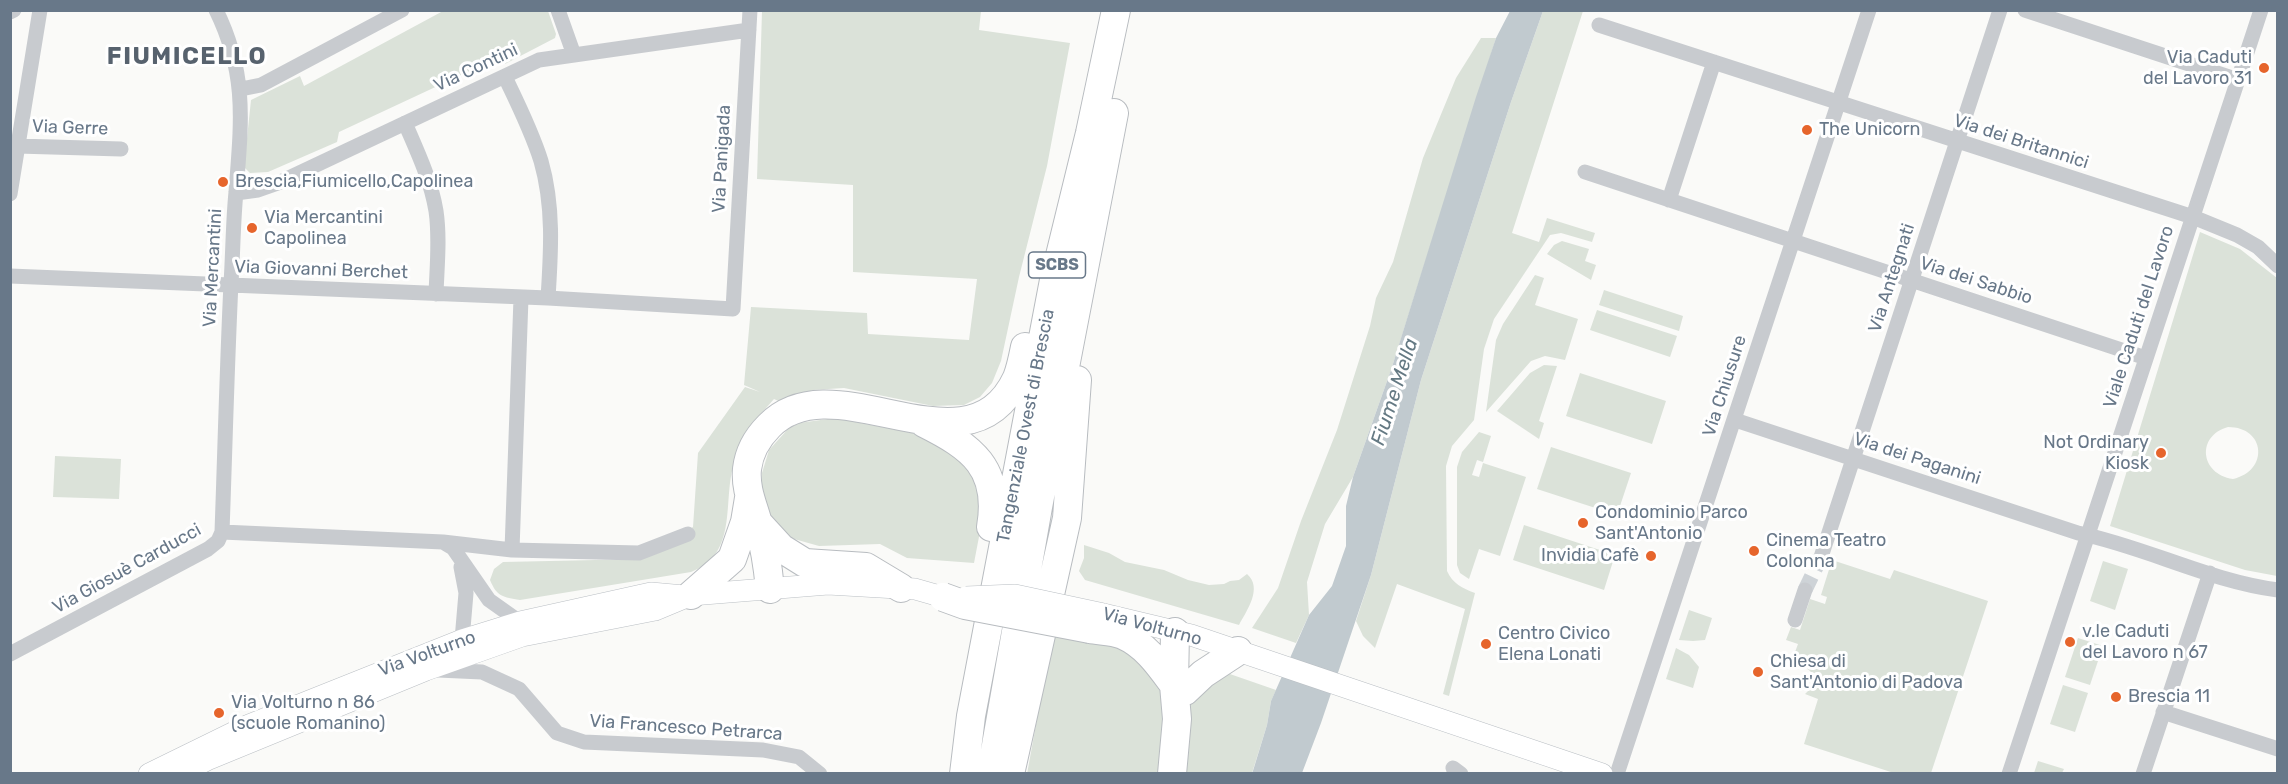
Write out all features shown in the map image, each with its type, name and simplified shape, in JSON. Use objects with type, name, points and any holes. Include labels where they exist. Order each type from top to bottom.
[{"type":"highway","name":"Tangenziale Ovest di Brescia","points":[[964,774],[973,704],[1054,280],[1090,133],[1116,10]]},
{"type":"highway","name":"Tangenziale Ovest di Brescia","points":[[991,774],[1038,507],[1134,10]]},
{"type":"highway","points":[[762,590],[766,554],[751,514],[747,472],[748,459],[754,445],[769,426],[786,412],[801,406],[816,404],[851,406],[919,421],[961,421],[974,418],[995,405],[1013,385],[1018,375],[1063,203],[1090,133]]},
{"type":"highway","points":[[1010,774],[1067,518],[1076,422],[1079,300]]},
{"type":"highway","points":[[919,421],[964,446],[978,460],[994,492],[950,774]]},
{"type":"highway","points":[[751,514],[781,548],[805,563],[866,567],[901,588]]},
{"type":"highway","points":[[688,595],[732,559],[751,514]]},
{"type":"highway","points":[[943,597],[965,605],[1095,621],[1140,646],[1151,655],[1179,688]]},
{"type":"highway","points":[[1172,774],[1179,688],[1185,668],[1183,634]]},
{"type":"highway","points":[[1179,688],[1240,652]]},
{"type":"street","points":[[10,194],[40,10]]},
{"type":"street","name":"Via Mercantini","points":[[216,10],[226,30],[241,89],[222,532]]},
{"type":"street","points":[[241,89],[261,85],[402,10]]},
{"type":"street","points":[[558,10],[574,55]]},
{"type":"street","name":"Via Panigada","points":[[733,309],[750,10]]},
{"type":"street","name":"Via Chiusure","points":[[1617,774],[1869,10]]},
{"type":"street","name":"Via Antegnati","points":[[1821,557],[2000,10]]},
{"type":"street","points":[[2025,10],[2238,80]]},
{"type":"street","name":"Viale Caduti del Lavoro","points":[[2009,774],[2261,10]]},
{"type":"street","name":"Via dei Britannici","points":[[1599,25],[2193,217],[2237,235],[2258,247],[2277,266]]},
{"type":"street","name":"Via Contini","points":[[236,193],[258,190],[278,183],[539,60],[749,30]]},
{"type":"street","points":[[1670,200],[1714,62]]},
{"type":"street","points":[[505,76],[535,144],[550,205],[549,298]]},
{"type":"street","points":[[405,123],[420,158],[435,209],[438,239],[436,294]]},
{"type":"street","name":"Via Gerre","points":[[17,146],[121,149]]},
{"type":"street","name":"Via dei Sabbio","points":[[1585,172],[2146,358]]},
{"type":"street","name":"Via Giovanni Berchet","points":[[10,276],[549,298],[733,309]]},
{"type":"street","points":[[512,550],[521,298]]},
{"type":"street","name":"Via dei Paganini","points":[[1735,420],[2088,535],[2130,545],[2248,585],[2277,590]]},
{"type":"street","name":"Via Giosuè Carducci","points":[[10,654],[208,549],[218,541],[222,532],[442,542],[512,550],[639,553],[688,534]]},
{"type":"street","points":[[442,542],[453,548],[489,600],[520,622]]},
{"type":"street","points":[[460,558],[466,593],[462,640]]},
{"type":"street","points":[[2143,774],[2210,573]]},
{"type":"street","name":"Via Volturno","points":[[149,774],[249,725],[462,640],[520,622],[651,593],[688,595],[828,584],[915,589],[943,597]]},
{"type":"street","points":[[1795,620],[1805,590]]},
{"type":"street","name":"Via Volturno","points":[[180,774],[209,759],[426,670],[522,636],[655,610],[688,595]]},
{"type":"street","name":"Via Volturno","points":[[1095,621],[1183,634],[1602,774]]},
{"type":"street","name":"Via Francesco Petrarca","points":[[426,670],[482,672],[519,689],[557,733],[584,742],[763,750],[799,757],[820,774]]},
{"type":"street","points":[[2163,712],[2277,749]]},
{"type":"shaded area","points":[[443,11],[548,11],[556,34],[555,38],[505,64],[504,55],[339,132],[337,142],[268,172],[250,173],[244,167],[251,100],[300,76],[304,86]]},
{"type":"shaded area","points":[[762,11],[981,11],[979,30],[1070,43],[1047,166],[1001,361],[992,383],[980,397],[964,405],[933,406],[844,388],[813,390],[783,403],[774,399],[754,423],[738,450],[732,471],[722,542],[705,564],[691,572],[520,600],[501,595],[495,590],[490,580],[494,569],[503,562],[642,559],[693,527],[698,453],[745,387],[760,392],[744,385],[751,307],[867,313],[868,334],[969,340],[977,279],[853,272],[853,185],[757,179]]},
{"type":"shaded area","points":[[1543,11],[1583,11],[1512,233],[1539,242],[1547,218],[1595,233],[1592,242],[1561,233],[1550,235],[1494,319],[1484,349],[1474,420],[1452,446],[1446,466],[1447,571],[1458,585],[1475,593],[1449,696],[1443,694],[1465,609],[1397,584],[1375,648],[1363,636],[1356,621],[1371,575],[1421,380],[1511,102]]},
{"type":"shaded area","points":[[1481,38],[1496,38],[1392,367],[1353,477],[1325,524],[1307,582],[1309,615],[1296,643],[1252,628],[1278,588],[1301,521],[1337,430],[1370,326],[1376,298],[1393,262],[1423,158],[1456,78]]},
{"type":"shaded area","points":[[2200,232],[2240,249],[2277,278],[2277,576],[2245,570],[2110,526]],"holes":[[[2228,427],[2241,429],[2256,441],[2257,459],[2253,467],[2245,474],[2233,479],[2222,476],[2208,463],[2207,446],[2218,432]]]},
{"type":"shaded area","points":[[1562,241],[1589,249],[1585,261],[1596,265],[1591,280],[1547,254],[1554,245]]},
{"type":"shaded area","points":[[1535,275],[1544,278],[1535,305],[1578,319],[1565,360],[1545,356],[1531,361],[1486,412],[1496,340],[1503,324]]},
{"type":"shaded area","points":[[1604,290],[1683,316],[1679,331],[1599,305]]},
{"type":"shaded area","points":[[1597,310],[1677,336],[1670,357],[1590,330]]},
{"type":"shaded area","points":[[1544,365],[1557,366],[1539,421],[1544,423],[1539,439],[1497,411],[1530,373]]},
{"type":"shaded area","points":[[1580,373],[1666,401],[1652,444],[1566,416]]},
{"type":"shaded area","points":[[835,418],[938,438],[962,452],[986,500],[974,563],[907,558],[880,544],[819,546],[787,537],[768,515],[762,493],[762,473],[769,450],[788,429],[799,423]]},
{"type":"shaded area","points":[[1479,432],[1491,436],[1483,462],[1477,460],[1472,475],[1479,477],[1483,463],[1526,477],[1500,556],[1479,549],[1469,579],[1460,573],[1457,565],[1457,467],[1462,452]]},
{"type":"shaded area","points":[[1551,447],[1631,473],[1617,515],[1537,489]]},
{"type":"shaded area","points":[[55,456],[121,459],[119,499],[53,497]]},
{"type":"shaded area","points":[[1524,525],[1615,555],[1604,590],[1513,560]]},
{"type":"shaded area","points":[[1084,545],[1109,553],[1125,562],[1164,570],[1188,580],[1209,585],[1239,580],[1247,574],[1254,586],[1252,599],[1239,625],[1085,580],[1079,571],[1084,558]]},
{"type":"shaded area","points":[[1832,560],[1890,579],[1894,570],[1988,601],[1931,773],[1894,773],[1804,744],[1818,699],[1805,694],[1814,685],[1813,675],[1808,670],[1791,663],[1798,644],[1786,640],[1791,627],[1800,630],[1810,599],[1825,604],[1827,597],[1821,595]]},
{"type":"shaded area","points":[[2103,561],[2128,569],[2115,610],[2090,601]]},
{"type":"shaded area","points":[[1689,610],[1712,618],[1705,640],[1679,640]]},
{"type":"shaded area","points":[[1053,631],[1105,643],[1134,654],[1165,695],[1160,773],[1027,774]]},
{"type":"shaded area","points":[[2078,638],[2103,646],[2090,685],[2065,677]]},
{"type":"shaded area","points":[[1676,648],[1689,655],[1699,667],[1693,688],[1666,679]]},
{"type":"shaded area","points":[[1227,673],[1276,690],[1252,773],[1186,774],[1191,698]]},
{"type":"shaded area","points":[[2063,685],[2088,693],[2075,732],[2050,724]]},
{"type":"shaded area","points":[[2038,761],[2064,769],[2062,773],[2034,773]]},
{"type":"water","name":"Fiume Mella","points":[[1510,11],[1543,11],[1511,102],[1421,380],[1371,575],[1321,723],[1302,773],[1252,774],[1267,725],[1271,701],[1309,615],[1332,586],[1346,546],[1346,506],[1353,477],[1392,367],[1476,97],[1496,38]]},
{"type":"tunnel","points":[[1805,590],[1821,557]]},
{"type":"place","name":"Via Caduti del Lavoro 31","points":[[2264,68]]},
{"type":"place","name":"The Unicorn","points":[[1807,130]]},
{"type":"place","name":"Brescia,Fiumicello,Capolinea","points":[[223,182]]},
{"type":"place","name":"Via Mercantini Capolinea","points":[[252,228]]},
{"type":"place","name":"Not Ordinary Kiosk","points":[[2161,453]]},
{"type":"place","name":"Condominio Parco Sant'Antonio","points":[[1583,523]]},
{"type":"place","name":"Cinema Teatro Colonna","points":[[1754,551]]},
{"type":"place","name":"Invidia Cafè","points":[[1651,556]]},
{"type":"place","name":"v.le Caduti del Lavoro n 67","points":[[2070,642]]},
{"type":"place","name":"Centro Civico Elena Lonati","points":[[1486,644]]},
{"type":"place","name":"Chiesa di Sant'Antonio di Padova","points":[[1758,672]]},
{"type":"place","name":"Brescia 11","points":[[2116,697]]},
{"type":"place","name":"Via Volturno n 86 (scuole Romanino)","points":[[219,713]]},
{"type":"district","name":"FIUMICELLO","points":[[187,57]]}]
